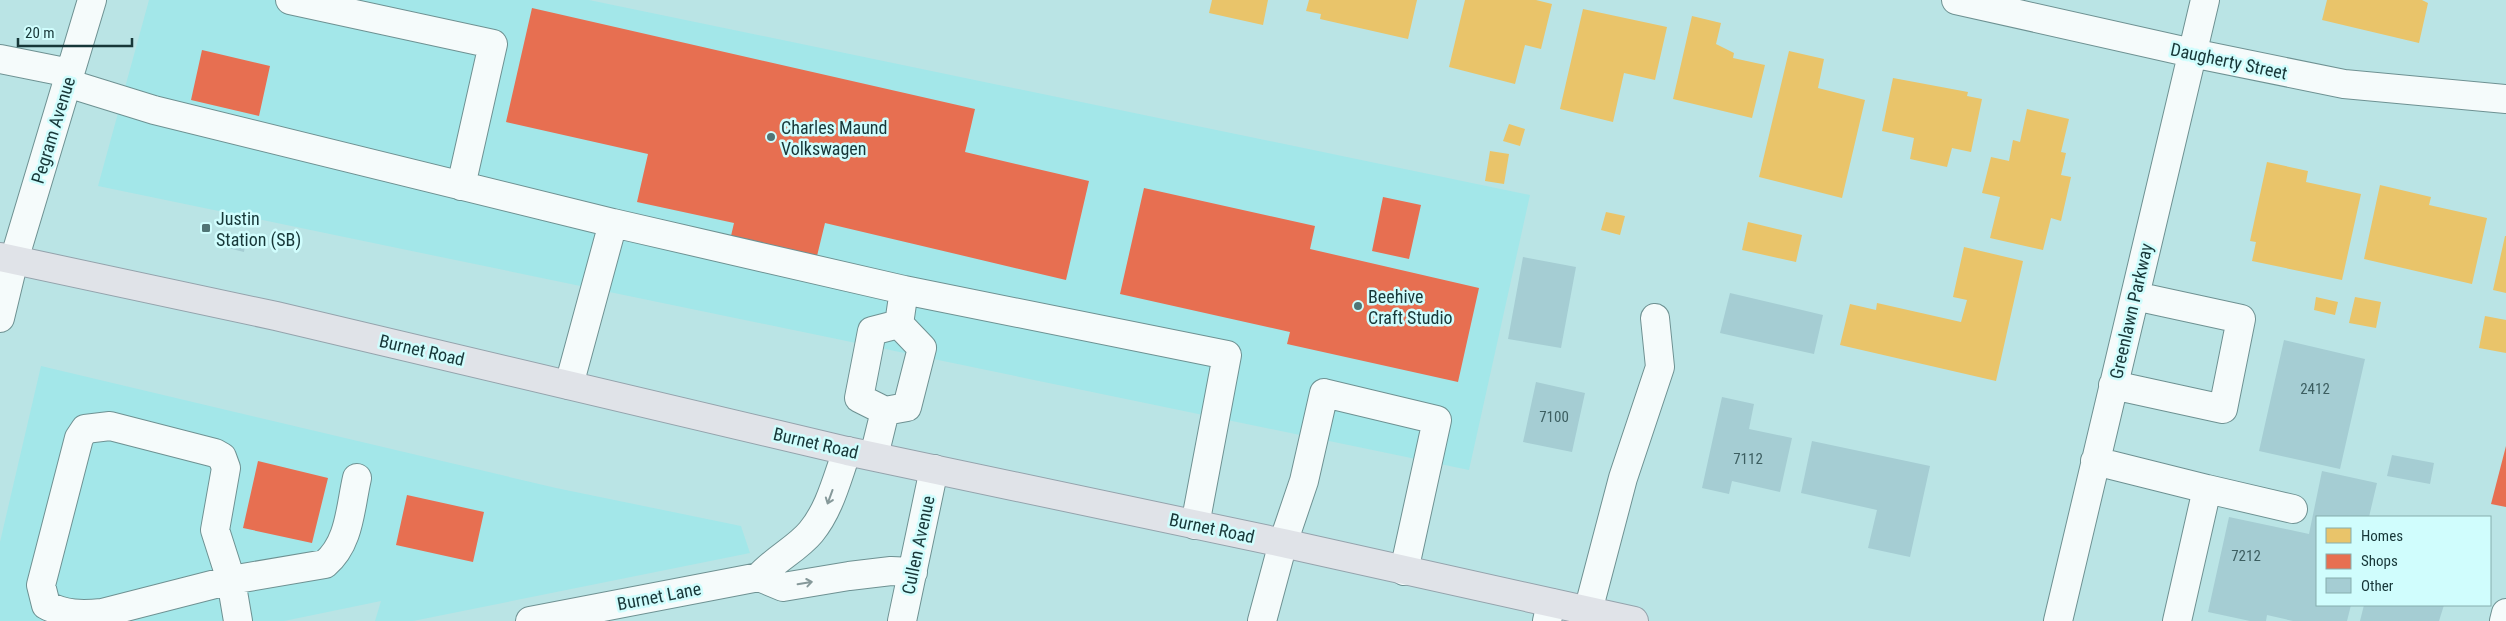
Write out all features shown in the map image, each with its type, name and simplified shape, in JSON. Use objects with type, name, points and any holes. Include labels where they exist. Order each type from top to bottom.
[{"type":"main road","name":"Burnet Road","points":[[7,258],[285,318],[846,451],[1283,543],[1404,571],[1549,612],[1588,611],[1634,621]]},
{"type":"street","name":"Pegram Avenue","points":[[0,318],[7,258],[69,78],[92,0]]},
{"type":"street","points":[[290,0],[492,44],[461,186]]},
{"type":"street","name":"Daugherty Street","points":[[1956,0],[2192,53],[2344,84],[2506,99]]},
{"type":"street","name":"Greenlawn Parkway","points":[[2058,621],[2205,0]]},
{"type":"street","points":[[0,59],[69,78],[154,110],[613,223],[904,290],[1227,355],[1195,525]]},
{"type":"street","points":[[569,385],[613,223]]},
{"type":"street","points":[[899,324],[904,290]]},
{"type":"street","points":[[2114,385],[2223,409],[2242,319],[2135,296]]},
{"type":"street","points":[[1588,611],[1623,478],[1660,367],[1655,318]]},
{"type":"street","points":[[899,324],[922,348],[907,407],[885,411],[860,398],[872,331],[899,324]]},
{"type":"street","points":[[1262,621],[1283,543],[1304,481],[1324,393],[1437,420],[1404,571]]},
{"type":"street","points":[[874,456],[885,411]]},
{"type":"street","points":[[238,621],[232,580],[215,530],[226,468],[222,457],[216,453],[110,426],[85,429],[79,438],[41,585],[46,605],[58,611],[82,615],[102,613],[232,580],[325,564],[336,555],[343,543],[357,478]]},
{"type":"street","points":[[846,451],[828,503],[816,525],[792,549],[772,562],[759,577],[783,587],[891,571],[913,572]]},
{"type":"street","points":[[2095,461],[2293,509]]},
{"type":"street","name":"Cullen Avenue","points":[[902,621],[934,469]]},
{"type":"street","points":[[2178,621],[2207,489]]},
{"type":"street","name":"Burnet Lane","points":[[530,621],[759,577]]},
{"type":"street","points":[[2504,621],[2506,612]]},
{"type":"shaded area","points":[[149,0],[589,0],[1530,195],[1469,470],[98,186]]},
{"type":"shaded area","points":[[41,366],[556,488],[741,526],[750,553],[413,621],[375,621],[381,601],[284,621],[0,621],[0,542]]},
{"type":"building: Homes","points":[[1212,0],[1268,0],[1263,25],[1209,13]]},
{"type":"building: Homes","points":[[1309,0],[1417,0],[1408,39],[1320,19],[1321,14],[1306,11]]},
{"type":"building: Homes","points":[[1465,0],[1536,0],[1552,4],[1541,49],[1525,45],[1515,84],[1449,67]]},
{"type":"building: Homes","points":[[2327,0],[2422,0],[2428,3],[2419,43],[2322,20]]},
{"type":"building: Homes","points":[[1583,9],[1667,27],[1655,80],[1624,73],[1613,122],[1560,109]]},
{"type":"building: Homes","points":[[1692,16],[1721,23],[1716,44],[1734,53],[1733,58],[1765,65],[1752,118],[1673,99]]},
{"type":"building: Homes","points":[[1789,51],[1824,59],[1818,88],[1865,100],[1842,198],[1759,177]]},
{"type":"building: Homes","points":[[1893,78],[1968,92],[1967,96],[1982,99],[1971,152],[1952,148],[1947,167],[1910,159],[1914,138],[1882,131]]},
{"type":"building: Homes","points":[[2027,109],[2069,119],[2061,152],[2066,153],[2061,175],[2071,177],[2061,221],[2051,218],[2043,250],[1990,238],[2000,197],[1982,193],[1991,157],[2009,161],[2013,140],[2020,142]]},
{"type":"building: Homes","points":[[1509,124],[1525,129],[1520,146],[1503,141]]},
{"type":"building: Homes","points":[[1490,151],[1509,154],[1504,184],[1485,181]]},
{"type":"building: Homes","points":[[2267,162],[2308,171],[2306,182],[2361,194],[2342,280],[2252,261],[2256,242],[2250,241]]},
{"type":"building: Homes","points":[[2380,185],[2431,197],[2429,205],[2487,218],[2472,284],[2364,259]]},
{"type":"building: Homes","points":[[1606,212],[1625,216],[1620,235],[1601,230]]},
{"type":"building: Homes","points":[[1748,222],[1802,235],[1796,262],[1742,250]]},
{"type":"building: Homes","points":[[2506,236],[2506,293],[2493,290]]},
{"type":"building: Homes","points":[[1964,247],[2023,261],[1996,381],[1840,345],[1850,304],[1876,310],[1877,303],[1961,322],[1967,300],[1953,297]]},
{"type":"building: Homes","points":[[2316,297],[2338,302],[2335,315],[2314,310]]},
{"type":"building: Homes","points":[[2355,297],[2381,302],[2376,328],[2349,323]]},
{"type":"building: Homes","points":[[2485,316],[2506,320],[2506,353],[2479,348]]},
{"type":"building: Shops","name":"Charles Maund Volkswagen","points":[[532,8],[975,109],[965,152],[1089,181],[1066,280],[825,223],[817,256],[731,236],[734,223],[637,202],[648,154],[506,122]]},
{"type":"building: Shops","points":[[202,50],[270,66],[259,116],[191,100]]},
{"type":"building: Shops","points":[[1144,188],[1315,226],[1310,249],[1479,288],[1458,382],[1287,344],[1290,332],[1120,294]]},
{"type":"building: Shops","points":[[1383,197],[1421,205],[1409,259],[1372,251]]},
{"type":"building: Shops","points":[[2506,446],[2506,507],[2491,504]]},
{"type":"building: Shops","points":[[258,461],[328,478],[312,543],[243,528]]},
{"type":"building: Shops","points":[[407,495],[484,512],[473,562],[396,545]]},
{"type":"building: Other","points":[[223,234],[246,239],[244,252],[220,246]]},
{"type":"building: Other","points":[[1523,257],[1576,267],[1561,348],[1508,339]]},
{"type":"building: Other","points":[[1730,293],[1823,315],[1814,354],[1720,333]]},
{"type":"building: Other","points":[[2284,340],[2365,359],[2340,469],[2259,451]]},
{"type":"building: Other","points":[[1536,382],[1585,393],[1572,452],[1523,442]]},
{"type":"building: Other","points":[[1722,397],[1754,404],[1749,429],[1792,438],[1780,492],[1732,481],[1729,494],[1702,488]]},
{"type":"building: Other","points":[[1812,441],[1930,466],[1910,557],[1868,548],[1877,510],[1801,493]]},
{"type":"building: Other","points":[[2392,455],[2434,463],[2430,484],[2387,476]]},
{"type":"building: Other","points":[[2322,471],[2377,483],[2369,516],[2316,516],[2316,606],[2351,606],[2347,621],[2293,621],[2267,615],[2266,621],[2250,621],[2208,612],[2229,517],[2309,534]]},
{"type":"building: Other","points":[[2364,606],[2444,606],[2439,621],[2360,621]]},
{"type":"place","name":"Charles Maund Volkswagen","points":[[771,137]]},
{"type":"place","name":"Justin Station (SB)","points":[[206,228]]},
{"type":"place","name":"Beehive Craft Studio","points":[[1358,306]]}]
